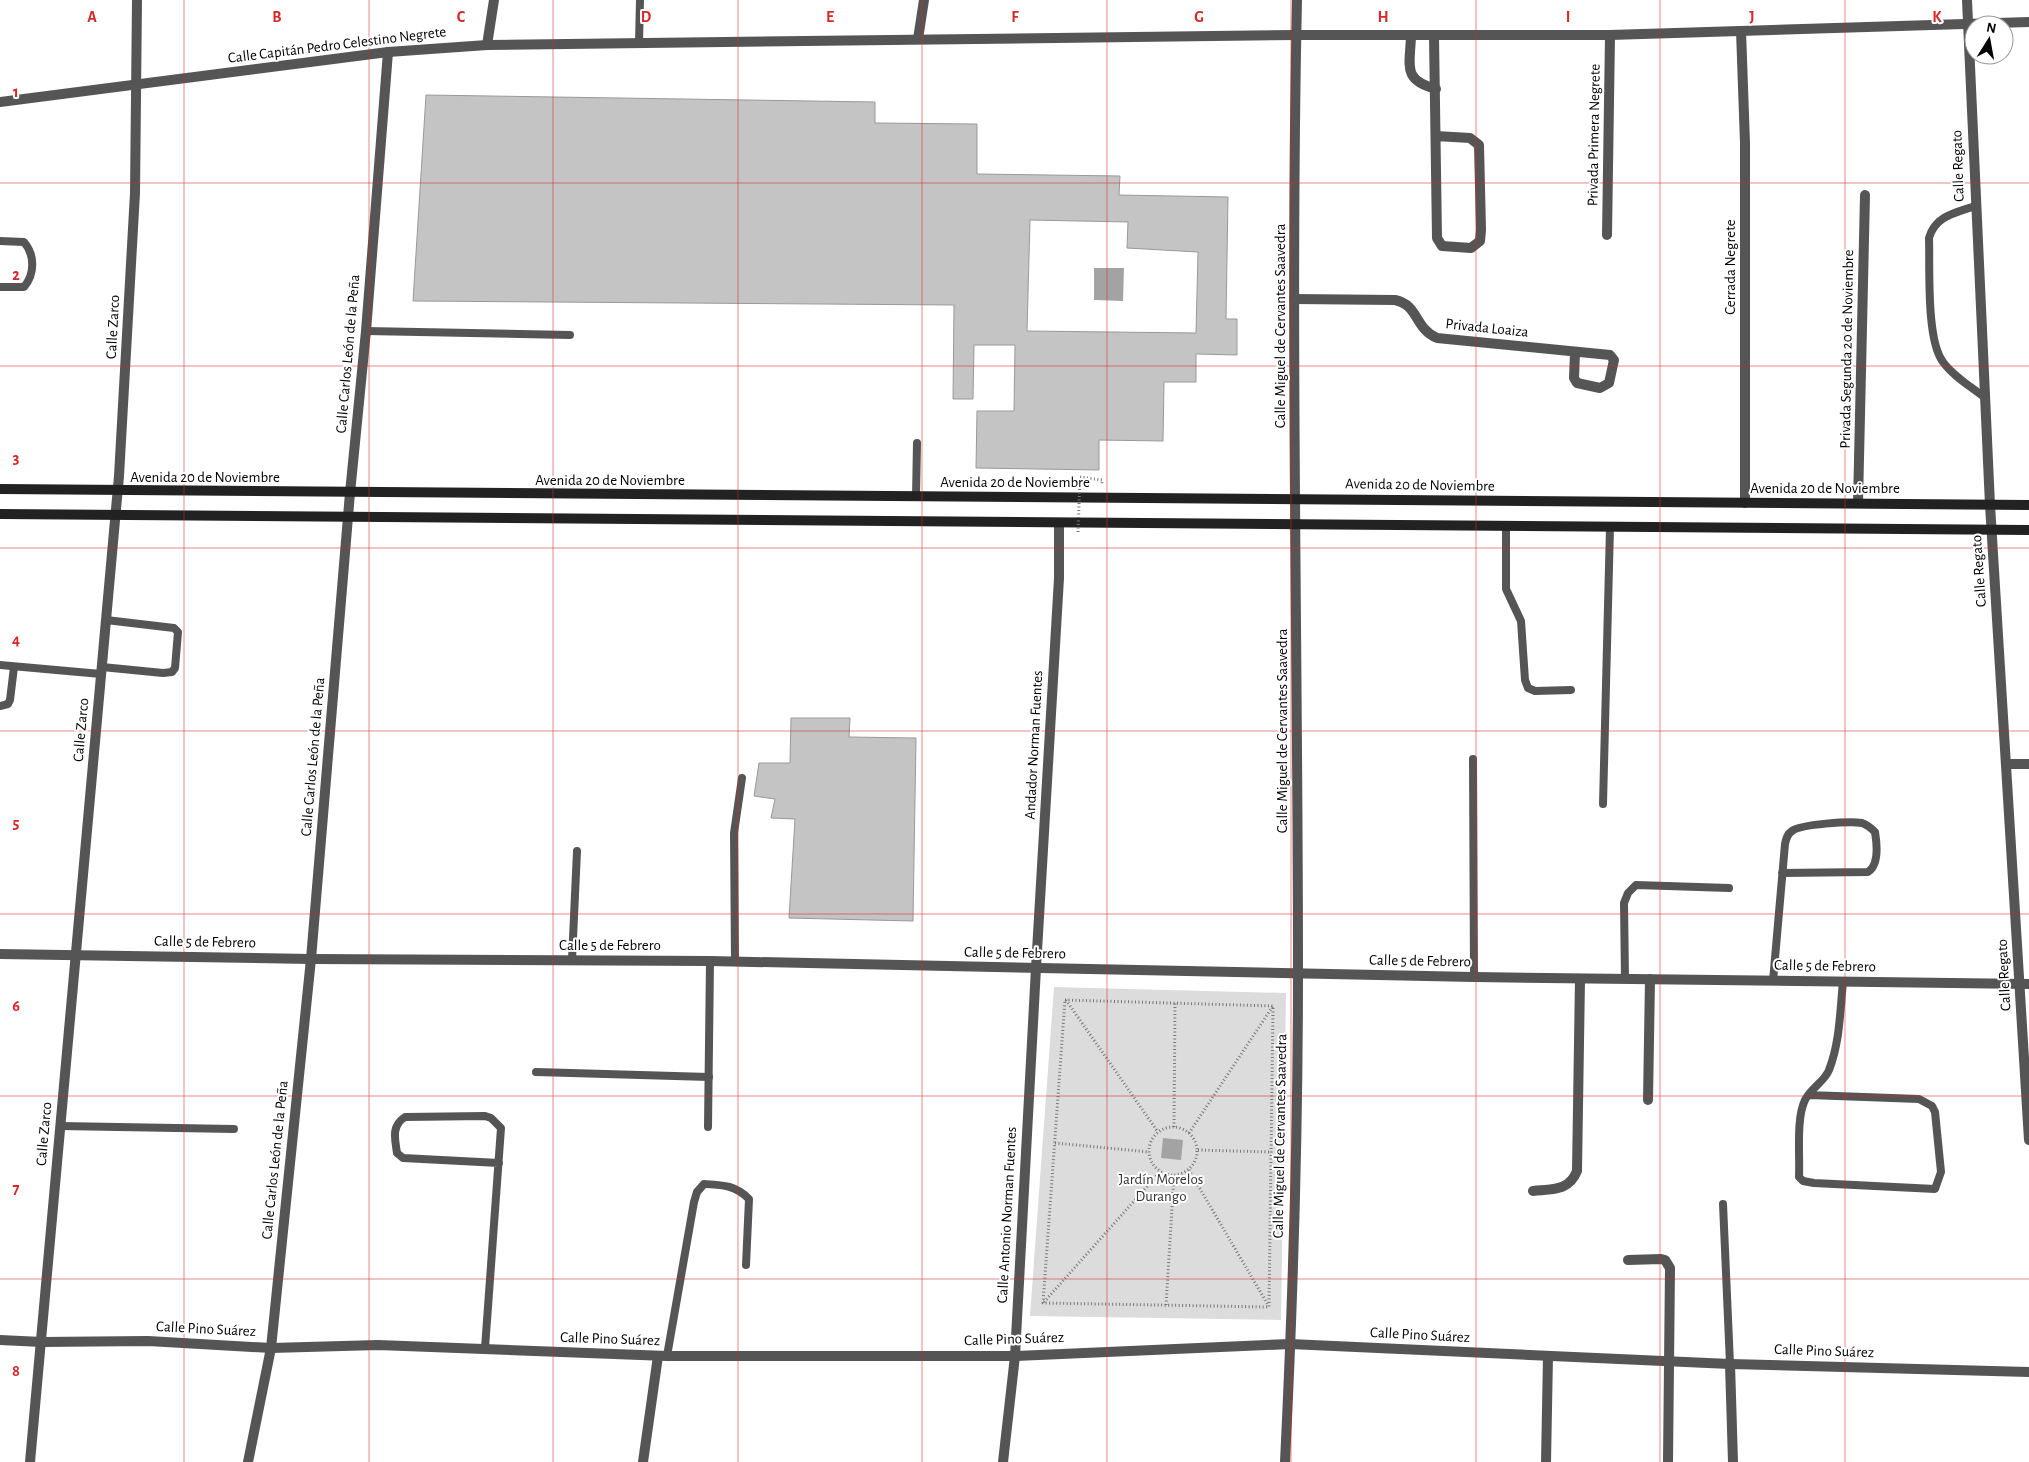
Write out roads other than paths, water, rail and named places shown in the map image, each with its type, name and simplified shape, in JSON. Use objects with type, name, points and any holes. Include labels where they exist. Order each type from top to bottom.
[{"type":"main road","name":"Avenida 20 de Noviembre","points":[[0,489],[2029,505]]},
{"type":"main road","points":[[0,514],[2029,530]]},
{"type":"street","name":"Calle Zarco","points":[[30,1462],[118,491],[131,293],[137,85],[136,0]]},
{"type":"street","points":[[487,45],[494,0]]},
{"type":"street","points":[[918,39],[924,0]]},
{"type":"street","name":"Calle Miguel de Cervantes Saavedra","points":[[1285,1462],[1290,1344],[1298,974],[1294,299],[1297,0]]},
{"type":"street","name":"Calle Regato","points":[[1967,0],[1968,15]]},
{"type":"street","name":"Calle Capitán Pedro Celestino Negrete","points":[[2014,22],[2029,22]]},
{"type":"street","name":"Calle Capitán Pedro Celestino Negrete","points":[[0,102],[388,52],[487,45],[1297,35],[1610,35],[1964,24]]},
{"type":"street","name":"Cerrada Negrete","points":[[1741,31],[1745,143],[1746,503]]},
{"type":"street","name":"Privada Primera Negrete","points":[[1607,235],[1610,35]]},
{"type":"street","points":[[1410,36],[1411,74],[1418,84],[1436,89]]},
{"type":"street","points":[[1434,36],[1437,238],[1442,246],[1446,248],[1471,248],[1480,241],[1481,230],[1479,145],[1470,138],[1436,136]]},
{"type":"street","name":"Calle Carlos León de la Peña","points":[[248,1462],[271,1348],[311,959],[350,493],[366,331],[388,52]]},
{"type":"street","name":"Calle Regato","points":[[1970,65],[1991,529],[2024,984],[2029,1140]]},
{"type":"street","name":"Privada Segunda 20 de Noviembre","points":[[1858,503],[1865,195]]},
{"type":"street","name":"Privada Loaiza","points":[[1294,299],[1404,302],[1411,307],[1422,329],[1437,338],[1610,355],[1613,357],[1614,364],[1609,383],[1600,388],[1577,383],[1574,378],[1575,352]]},
{"type":"street","name":"Andador Norman Fuentes","points":[[1036,968],[1058,588],[1059,523]]},
{"type":"street","points":[[2007,764],[2029,764]]},
{"type":"street","name":"Calle 5 de Febrero","points":[[0,954],[311,959],[735,961],[1298,974],[2024,984]]},
{"type":"street","name":"Calle Antonio Norman Fuentes","points":[[1003,1462],[1015,1356],[1036,968]]},
{"type":"street","points":[[1533,1190],[1560,1189],[1569,1185],[1577,1171],[1580,979]]},
{"type":"street","points":[[1648,1100],[1650,979]]},
{"type":"street","points":[[1628,1260],[1661,1259],[1665,1260],[1670,1268],[1668,1462]]},
{"type":"street","name":"Calle Pino Suárez","points":[[0,1340],[42,1342],[148,1341],[271,1348],[378,1345],[662,1356],[1015,1356],[1290,1344],[1730,1364],[2029,1372]]},
{"type":"street","points":[[643,1462],[662,1356]]},
{"type":"street","points":[[1546,1462],[1548,1356]]},
{"type":"street","points":[[1730,1364],[1733,1462]]},
{"type":"lane","points":[[638,43],[640,0]]},
{"type":"lane","points":[[1975,206],[1948,215],[1931,228],[1928,238],[1932,327],[1936,350],[1942,361],[1951,371],[1984,396]]},
{"type":"lane","points":[[0,241],[24,242],[30,248],[33,258],[30,280],[24,287],[0,287]]},
{"type":"lane","points":[[366,331],[570,336]]},
{"type":"lane","points":[[916,497],[917,443]]},
{"type":"lane","points":[[1506,526],[1506,589],[1521,621],[1525,680],[1528,688],[1535,691],[1571,690]]},
{"type":"lane","points":[[1603,804],[1610,527]]},
{"type":"lane","points":[[0,665],[163,673],[172,672],[176,668],[178,632],[174,628],[106,620]]},
{"type":"lane","points":[[0,706],[8,704],[10,700],[14,667]]},
{"type":"lane","points":[[1473,759],[1474,977]]},
{"type":"lane","points":[[735,961],[734,833],[742,778]]},
{"type":"lane","points":[[1774,981],[1784,844],[1792,831],[1802,826],[1855,822],[1864,824],[1875,832],[1876,863],[1873,869],[1868,872],[1782,873]]},
{"type":"lane","points":[[572,960],[577,851]]},
{"type":"lane","points":[[1625,979],[1624,903],[1628,893],[1636,885],[1729,888]]},
{"type":"lane","points":[[708,1127],[710,961]]},
{"type":"lane","points":[[1809,1095],[1919,1099],[1932,1106],[1935,1112],[1941,1172],[1935,1188],[1803,1181],[1799,1177],[1801,1115],[1809,1095],[1828,1072],[1836,1043],[1843,982]]},
{"type":"lane","points":[[536,1072],[709,1077]]},
{"type":"lane","points":[[485,1348],[499,1163],[501,1128],[491,1118],[485,1116],[405,1117],[398,1121],[395,1129],[397,1153],[403,1158],[499,1163]]},
{"type":"lane","points":[[60,1126],[234,1129]]},
{"type":"lane","points":[[662,1356],[694,1202],[697,1192],[704,1184],[730,1186],[739,1189],[749,1199],[746,1265]]},
{"type":"lane","points":[[1722,1204],[1730,1364]]},
{"type":"park label","name":"Jardín Morelos Durango","points":[[1161,1188]]}]
